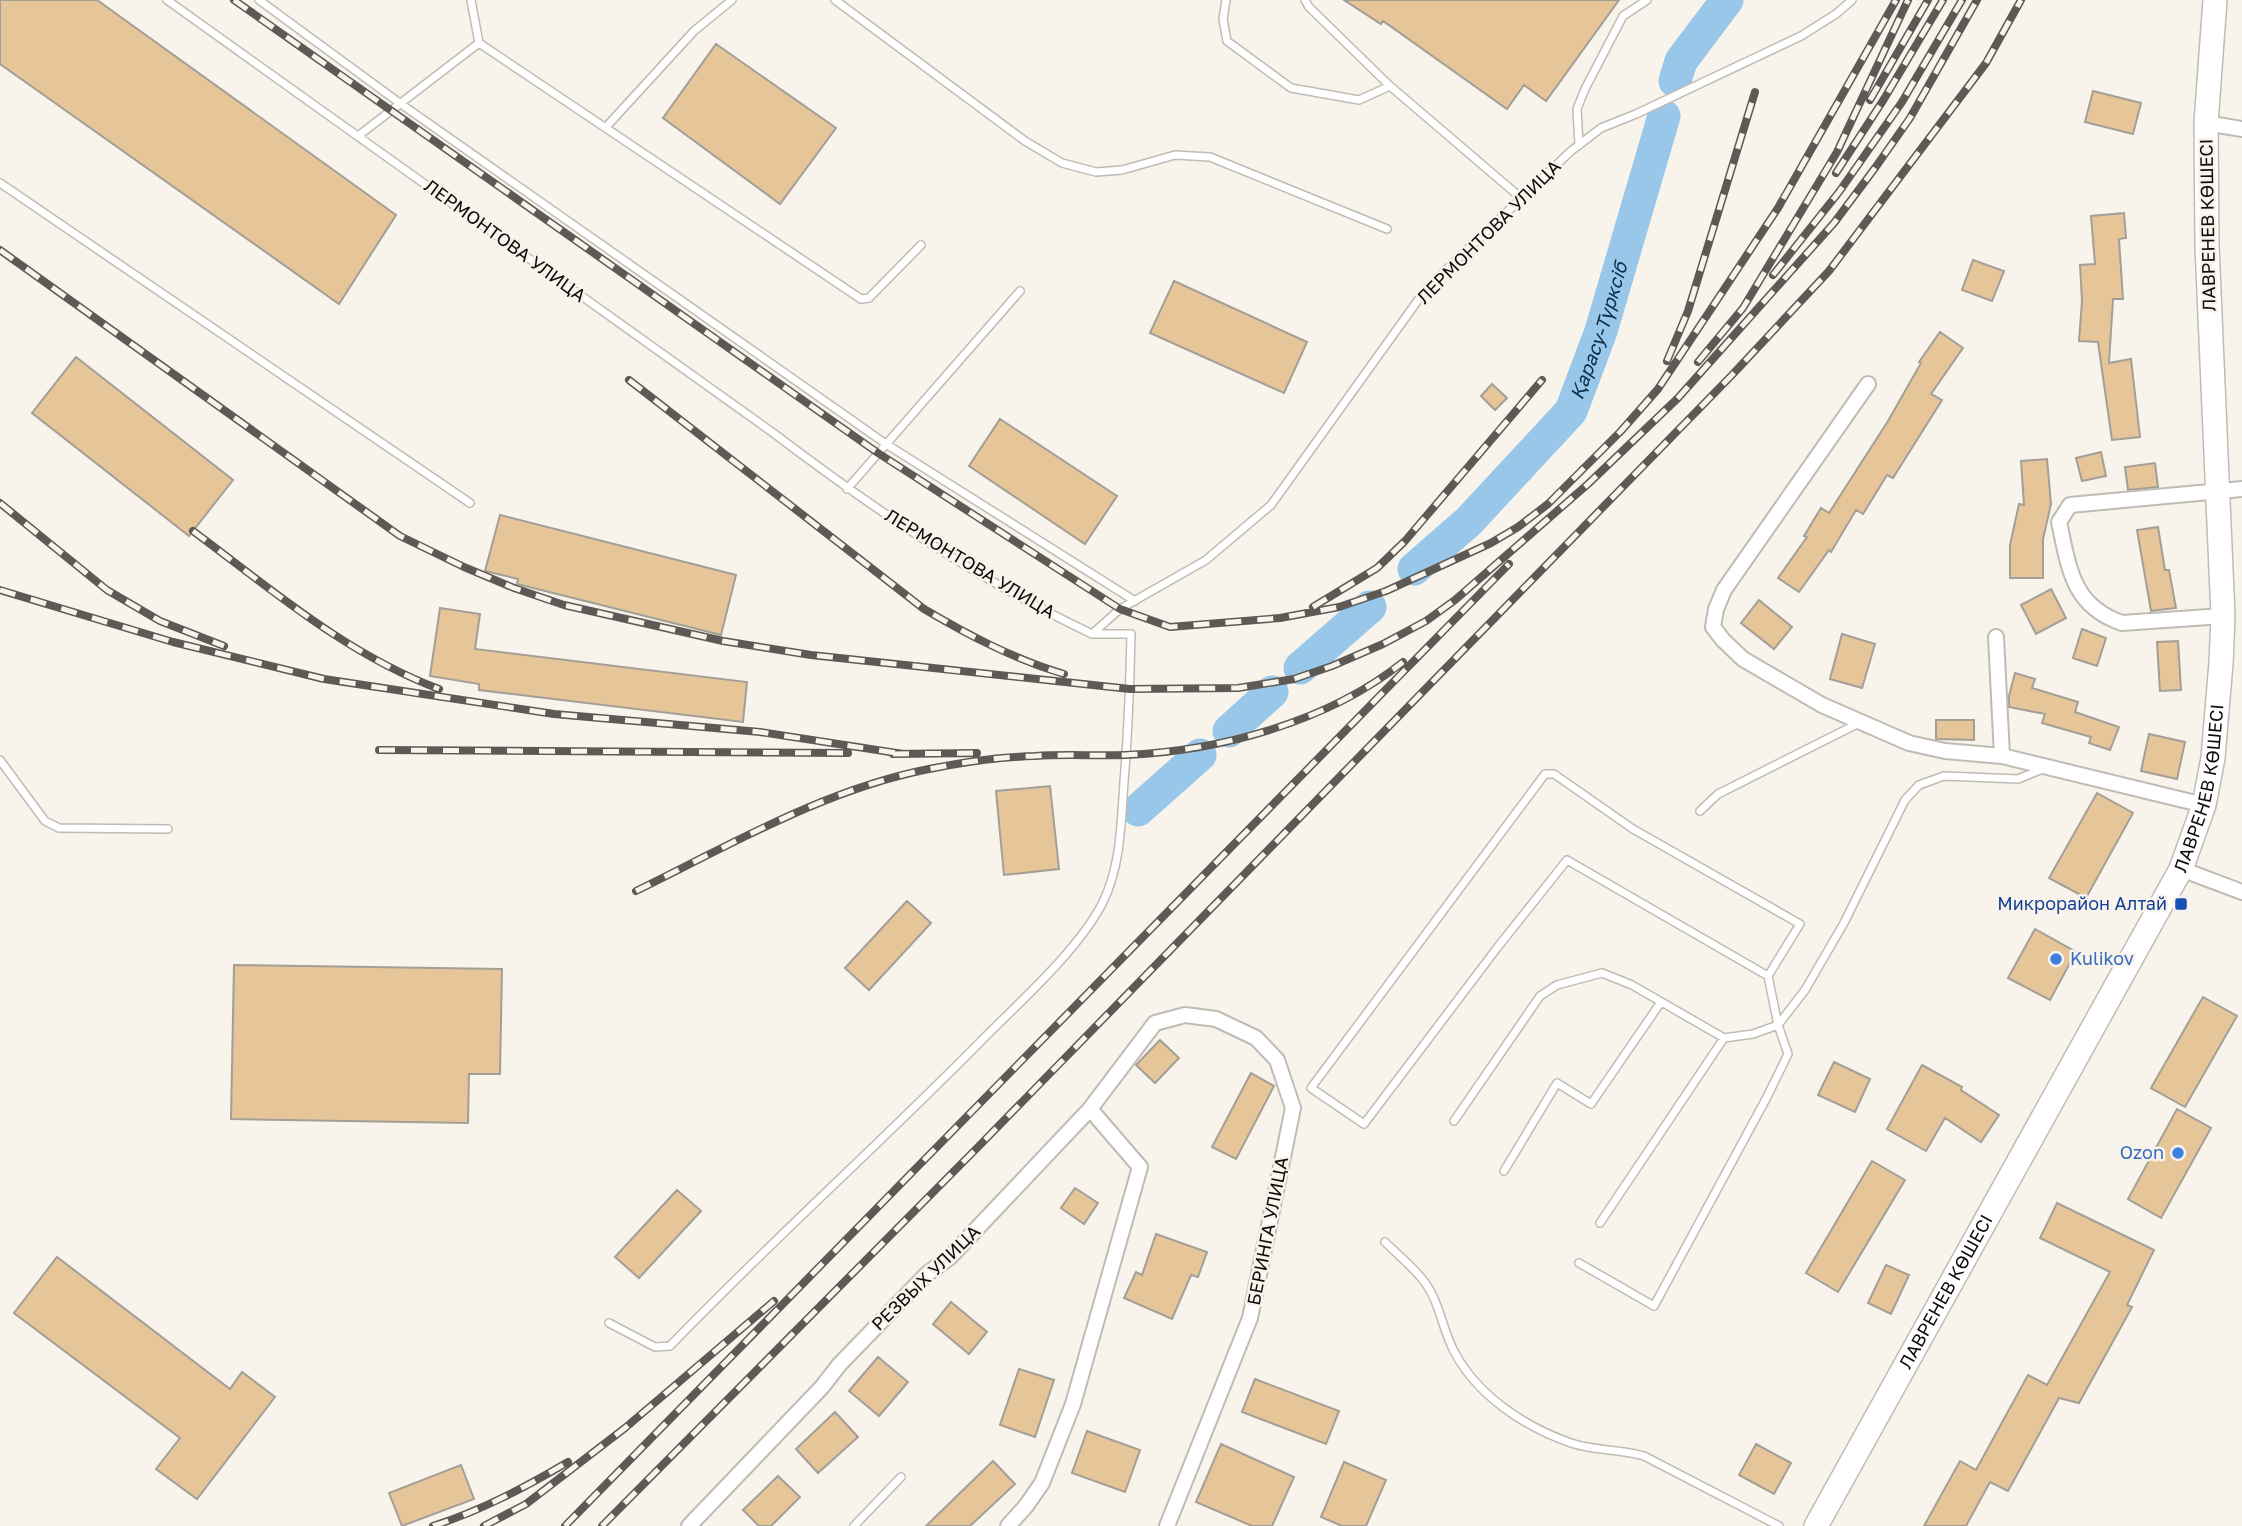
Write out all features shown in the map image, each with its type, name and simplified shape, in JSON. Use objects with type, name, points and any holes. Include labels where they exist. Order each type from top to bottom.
[{"type":"main road","name":"ЛАВРЕНЕВ КӨШЕСІ","points":[[1816,1526],[2181,869],[2204,805],[2213,758],[2223,616],[2207,246],[2206,123],[2215,0]]},
{"type":"street","points":[[2206,123],[2242,130]]},
{"type":"street","points":[[1868,384],[1724,590],[1716,609],[1713,627],[1723,640],[1743,659],[1822,705],[1909,743],[1944,751],[2002,756],[2204,805]]},
{"type":"street","points":[[2223,616],[2122,623],[2108,618],[2077,591],[2069,572],[2059,522],[2070,506],[2242,489]]},
{"type":"street","points":[[1996,636],[2002,756]]},
{"type":"street","points":[[2181,869],[2242,892]]},
{"type":"street","name":"БЕРИНГА УЛИЦА","points":[[1155,1023],[1185,1015],[1216,1019],[1256,1038],[1277,1060],[1293,1108],[1250,1318],[1167,1526]]},
{"type":"street","name":"РЕЗВЫХ УЛИЦА","points":[[689,1526],[822,1387],[839,1365],[927,1274],[950,1257],[1090,1109],[1155,1023]]},
{"type":"street","points":[[1008,1526],[1042,1483],[1073,1404],[1140,1167],[1090,1109]]},
{"type":"lane","name":"ЛЕРМОНТОВА УЛИЦА","points":[[167,0],[772,432],[847,489],[1039,609],[1092,634],[1120,609],[1206,561],[1272,505],[1426,289],[1520,197],[1579,145],[1601,128],[1801,36],[1836,14],[1852,0]]},
{"type":"lane","points":[[259,0],[401,104],[886,444],[1135,601]]},
{"type":"lane","points":[[471,0],[479,43],[607,126],[861,299],[869,298],[921,245]]},
{"type":"lane","points":[[607,126],[694,31],[732,0]]},
{"type":"lane","points":[[835,0],[1024,141],[1062,163],[1096,172],[1122,170],[1175,155],[1210,157],[1387,229]]},
{"type":"lane","points":[[1226,0],[1223,19],[1227,41],[1291,88],[1359,100],[1390,86]]},
{"type":"lane","points":[[1305,0],[1390,86],[1520,197]]},
{"type":"lane","points":[[1579,145],[1577,109],[1586,89],[1623,16],[1647,0]]},
{"type":"lane","points":[[358,136],[479,43]]},
{"type":"lane","points":[[0,183],[470,503]]},
{"type":"lane","points":[[847,489],[1020,291]]},
{"type":"lane","points":[[609,1323],[655,1347],[670,1346],[739,1275],[960,1063],[1036,985],[1091,922],[1103,901],[1120,847],[1131,634],[1092,634]]},
{"type":"lane","points":[[1700,811],[1718,793],[1861,722]]},
{"type":"lane","points":[[0,760],[46,821],[59,828],[168,829]]},
{"type":"lane","points":[[1454,1121],[1540,996],[1557,985],[1602,973],[1632,985],[1724,1038],[1753,1034],[1778,1025],[1805,990],[1844,923],[1905,800],[1919,785],[1944,776],[2018,779],[2049,767]]},
{"type":"lane","points":[[1579,1263],[1654,1306],[1788,1054],[1778,1025],[1768,976],[1800,924],[1633,829],[1554,774],[1545,774],[1311,1088],[1364,1124],[1567,860],[1768,976]]},
{"type":"lane","points":[[1504,1171],[1557,1083],[1591,1104],[1661,1002]]},
{"type":"lane","points":[[1600,1223],[1724,1038]]},
{"type":"lane","points":[[1385,1242],[1424,1281],[1442,1316],[1454,1352],[1490,1398],[1518,1417],[1573,1444],[1644,1455],[1779,1526]]},
{"type":"lane","points":[[854,1526],[901,1477]]},
{"type":"building","points":[[0,0],[97,0],[396,215],[339,304],[0,64]]},
{"type":"building","points":[[1344,0],[1619,0],[1546,101],[1524,85],[1507,109],[1383,21],[1381,24]]},
{"type":"building","points":[[716,44],[836,128],[780,204],[663,118]]},
{"type":"building","points":[[2093,91],[2141,103],[2133,134],[2085,122]]},
{"type":"building","points":[[2124,213],[2126,238],[2119,239],[2123,299],[2113,299],[2109,363],[2131,359],[2140,437],[2112,440],[2098,342],[2079,341],[2082,301],[2080,265],[2095,264],[2091,216]]},
{"type":"building","points":[[1973,260],[2004,271],[1992,301],[1962,290]]},
{"type":"building","points":[[1174,281],[1307,342],[1284,393],[1150,333]]},
{"type":"building","points":[[1940,332],[1963,348],[1931,394],[1942,400],[1893,478],[1887,475],[1863,514],[1856,510],[1831,552],[1829,550],[1799,592],[1778,578],[1807,537],[1804,536],[1821,508],[1829,513],[1888,421],[1921,363],[1919,362]]},
{"type":"building","points":[[76,357],[233,480],[189,536],[32,413]]},
{"type":"building","points":[[1492,384],[1507,398],[1495,410],[1481,396]]},
{"type":"building","points":[[1000,419],[1117,496],[1085,544],[969,466]]},
{"type":"building","points":[[2101,452],[2106,476],[2082,481],[2076,458]]},
{"type":"building","points":[[2047,459],[2051,504],[2043,539],[2043,578],[2010,578],[2010,545],[2019,504],[2024,505],[2021,461]]},
{"type":"building","points":[[2155,463],[2158,487],[2128,490],[2125,467]]},
{"type":"building","points":[[500,515],[736,575],[721,635],[517,584],[518,579],[485,571]]},
{"type":"building","points":[[2158,527],[2165,570],[2169,570],[2176,608],[2151,611],[2137,530]]},
{"type":"building","points":[[2051,589],[2066,618],[2036,634],[2021,605]]},
{"type":"building","points":[[1759,600],[1792,627],[1774,649],[1741,623]]},
{"type":"building","points":[[440,608],[480,614],[475,649],[747,682],[743,722],[479,690],[479,684],[430,676]]},
{"type":"building","points":[[2082,629],[2106,638],[2097,666],[2073,658]]},
{"type":"building","points":[[1842,634],[1875,644],[1862,688],[1830,679]]},
{"type":"building","points":[[2178,641],[2181,690],[2160,691],[2157,642]]},
{"type":"building","points":[[2015,673],[2035,679],[2032,688],[2078,702],[2075,712],[2119,727],[2110,750],[2089,743],[2091,737],[2042,723],[2045,714],[2009,707]]},
{"type":"building","points":[[1936,720],[1974,720],[1974,740],[1936,739]]},
{"type":"building","points":[[2149,734],[2185,742],[2177,779],[2141,771]]},
{"type":"building","points":[[1050,786],[1059,869],[1004,875],[996,791]]},
{"type":"building","points":[[2097,793],[2133,813],[2086,898],[2049,878]]},
{"type":"building","points":[[907,901],[931,923],[869,990],[845,968]]},
{"type":"building","points":[[2035,929],[2076,952],[2050,1000],[2008,978]]},
{"type":"building","points":[[234,965],[502,969],[500,1074],[469,1074],[468,1123],[231,1119]]},
{"type":"building","points":[[2203,997],[2237,1016],[2185,1107],[2151,1088]]},
{"type":"building","points":[[1160,1040],[1179,1058],[1155,1083],[1136,1065]]},
{"type":"building","points":[[1834,1062],[1870,1079],[1855,1112],[1818,1095]]},
{"type":"building","points":[[1922,1065],[1962,1087],[1961,1090],[1999,1115],[1981,1142],[1945,1118],[1926,1151],[1887,1129]]},
{"type":"building","points":[[1251,1073],[1274,1086],[1236,1159],[1212,1147]]},
{"type":"building","points":[[2177,1109],[2211,1128],[2161,1218],[2128,1199]]},
{"type":"building","points":[[1872,1161],[1905,1180],[1838,1292],[1806,1273]]},
{"type":"building","points":[[1075,1188],[1098,1203],[1084,1224],[1061,1208]]},
{"type":"building","points":[[677,1190],[701,1211],[639,1278],[615,1257]]},
{"type":"building","points":[[2057,1203],[2154,1250],[2127,1305],[2132,1307],[2079,1403],[2059,1398],[2008,1491],[1990,1482],[1966,1526],[1924,1526],[1960,1461],[1976,1470],[2028,1375],[2047,1385],[2110,1272],[2040,1238]]},
{"type":"building","points":[[1156,1234],[1207,1252],[1198,1277],[1191,1275],[1172,1319],[1124,1298],[1136,1272],[1142,1275]]},
{"type":"building","points":[[57,1257],[230,1389],[242,1372],[275,1397],[197,1499],[156,1469],[180,1438],[14,1313]]},
{"type":"building","points":[[1886,1265],[1909,1275],[1891,1314],[1868,1303]]},
{"type":"building","points":[[951,1302],[987,1332],[969,1354],[933,1324]]},
{"type":"building","points":[[878,1357],[908,1382],[879,1416],[849,1391]]},
{"type":"building","points":[[1019,1369],[1054,1380],[1035,1437],[1000,1425]]},
{"type":"building","points":[[1255,1379],[1339,1411],[1326,1444],[1242,1412]]},
{"type":"building","points":[[835,1412],[858,1437],[818,1473],[796,1449]]},
{"type":"building","points":[[1087,1431],[1140,1450],[1125,1492],[1072,1473]]},
{"type":"building","points":[[1221,1444],[1294,1477],[1272,1526],[1252,1526],[1196,1502]]},
{"type":"building","points":[[1756,1444],[1791,1463],[1774,1494],[1739,1475]]},
{"type":"building","points":[[993,1461],[1015,1484],[970,1526],[926,1526]]},
{"type":"building","points":[[1344,1462],[1386,1480],[1366,1526],[1342,1526],[1321,1517]]},
{"type":"building","points":[[461,1465],[474,1499],[402,1526],[389,1493]]},
{"type":"building","points":[[778,1476],[800,1497],[771,1526],[759,1526],[743,1510]]},
{"type":"waterway","name":"Қарасу-Түрксіб","points":[[1675,81],[1681,61],[1727,0]]},
{"type":"waterway","name":"Қарасу-Түрксіб","points":[[1414,569],[1469,521],[1571,411],[1601,331],[1664,116]]},
{"type":"waterway","name":"Қарасу-Түрксіб","points":[[1300,668],[1370,607]]},
{"type":"waterway","name":"Қарасу-Түрксіб","points":[[1229,731],[1272,692]]},
{"type":"waterway","name":"Қарасу-Түрксіб","points":[[1138,810],[1200,755]]},
{"type":"railway","points":[[234,0],[878,453],[1120,609],[1170,627],[1280,618],[1339,607],[1386,591],[1491,543],[1548,504],[1621,431],[1658,389],[1778,208],[1896,0]]},
{"type":"railway","points":[[1698,362],[1743,308],[1837,152],[1908,0]]},
{"type":"railway","points":[[1870,100],[1928,0]]},
{"type":"railway","points":[[1836,173],[1943,0]]},
{"type":"railway","points":[[1773,275],[1839,192],[1902,102],[1962,0]]},
{"type":"railway","points":[[0,250],[400,536],[514,588],[564,605],[723,641],[811,655],[1130,689],[1238,688],[1294,679],[1332,666],[1383,644],[1426,621],[1455,600],[1588,484],[1678,398],[1834,223],[1910,118],[1977,0]]},
{"type":"railway","points":[[602,1526],[979,1146],[1732,375],[1829,271],[1986,63],[2021,0]]},
{"type":"railway","points":[[1667,361],[1688,311],[1755,92]]},
{"type":"railway","points":[[629,380],[924,609],[992,646],[1064,674]]},
{"type":"railway","points":[[1313,607],[1377,568],[1405,541],[1542,380]]},
{"type":"railway","points":[[0,503],[107,590],[160,621],[224,646]]},
{"type":"railway","points":[[193,531],[310,619],[341,639],[405,675],[439,689]]},
{"type":"railway","points":[[565,1526],[1509,564]]},
{"type":"railway","points":[[0,590],[173,642],[324,679],[554,714],[760,732],[903,754]]},
{"type":"railway","points":[[636,891],[779,820],[853,790],[891,778],[942,766],[995,759],[1046,755],[1125,755],[1234,740],[1307,717],[1373,683],[1403,662]]},
{"type":"railway","points":[[379,750],[848,753]]},
{"type":"railway","points":[[893,754],[977,753]]},
{"type":"railway","points":[[484,1526],[526,1504],[625,1428],[774,1301]]},
{"type":"railway","points":[[433,1526],[502,1498],[568,1462]]},
{"type":"place","name":"Микрорайон Алтай","points":[[2181,904]]},
{"type":"place","name":"Kulikov","points":[[2056,959]]},
{"type":"place","name":"Ozon","points":[[2178,1153]]}]
